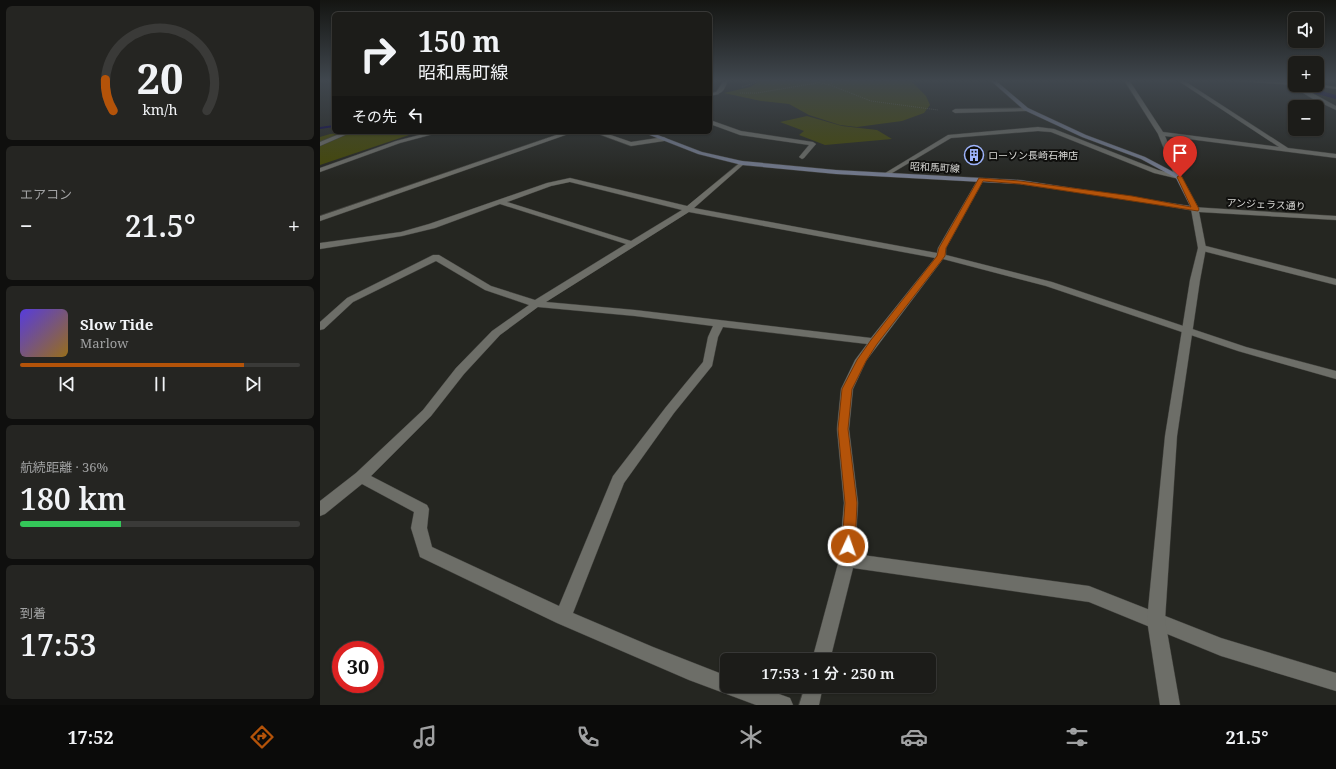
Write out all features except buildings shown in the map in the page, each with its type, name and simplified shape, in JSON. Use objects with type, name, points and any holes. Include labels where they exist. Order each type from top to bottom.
[{"type":"main road","points":[[1034,113],[1084,136],[1143,158],[1180,177],[1195,209]]},
{"type":"main road","name":"昭和馬町線","points":[[650,134],[700,153],[742,163],[886,175],[1020,182],[1132,198],[1195,209]]},
{"type":"street","points":[[1147,113],[1161,134],[1180,177]]},
{"type":"street","points":[[1231,113],[1288,149]]},
{"type":"street","points":[[712,123],[740,133],[814,144],[802,157]]},
{"type":"street","points":[[886,175],[950,136],[1038,129],[1052,130],[1156,172],[1180,177]]},
{"type":"street","points":[[320,144],[344,134]]},
{"type":"street","points":[[320,170],[398,142],[430,134]]},
{"type":"street","points":[[320,219],[565,134]]},
{"type":"street","points":[[602,134],[631,144],[664,139]]},
{"type":"street","points":[[1161,134],[1336,156]]},
{"type":"street","points":[[320,510],[361,476],[427,413],[460,371],[496,334],[536,304],[688,209],[742,163]]},
{"type":"street","points":[[823,653],[847,560],[851,503],[843,429],[847,389],[861,360],[941,256],[942,248],[981,179]]},
{"type":"street","points":[[320,246],[402,234],[432,226],[549,184],[570,180],[688,209],[941,256],[1049,284],[1242,349],[1336,375]]},
{"type":"street","points":[[500,202],[633,244]]},
{"type":"street","points":[[1170,705],[1156,620],[1171,436],[1194,280],[1202,248],[1195,209]]},
{"type":"street","name":"アンジェラス通り","points":[[1195,209],[1336,218]]},
{"type":"street","points":[[402,234],[412,240]]},
{"type":"street","points":[[1202,248],[1336,282]]},
{"type":"street","points":[[320,327],[350,300],[433,254],[488,288],[536,304],[874,342]]},
{"type":"street","points":[[563,617],[618,480],[670,410],[708,363],[713,337],[719,324]]},
{"type":"street","points":[[361,476],[422,509],[419,528],[426,552],[563,617],[686,670],[720,682]]},
{"type":"street","points":[[847,560],[1089,594],[1221,647],[1336,682]]},
{"type":"street","points":[[750,693],[783,705]]},
{"type":"street","points":[[809,705],[812,693]]},
{"type":"shaded area","points":[[805,113],[924,113],[902,121],[857,127],[840,125]]},
{"type":"shaded area","points":[[807,116],[842,126],[877,130],[892,139],[825,145],[799,135],[804,131],[780,122]]},
{"type":"shaded area","points":[[330,134],[412,134],[320,165],[320,137]]},
{"type":"waterway","points":[[320,128],[332,126]]},
{"type":"place","name":"ローソン長崎石神店","points":[[974,155]]},
{"type":"route","points":[[848,546],[851,503],[843,429],[847,389],[861,360],[941,256],[942,248],[981,179],[1020,182],[1132,198],[1195,209],[1180,177]]}]
